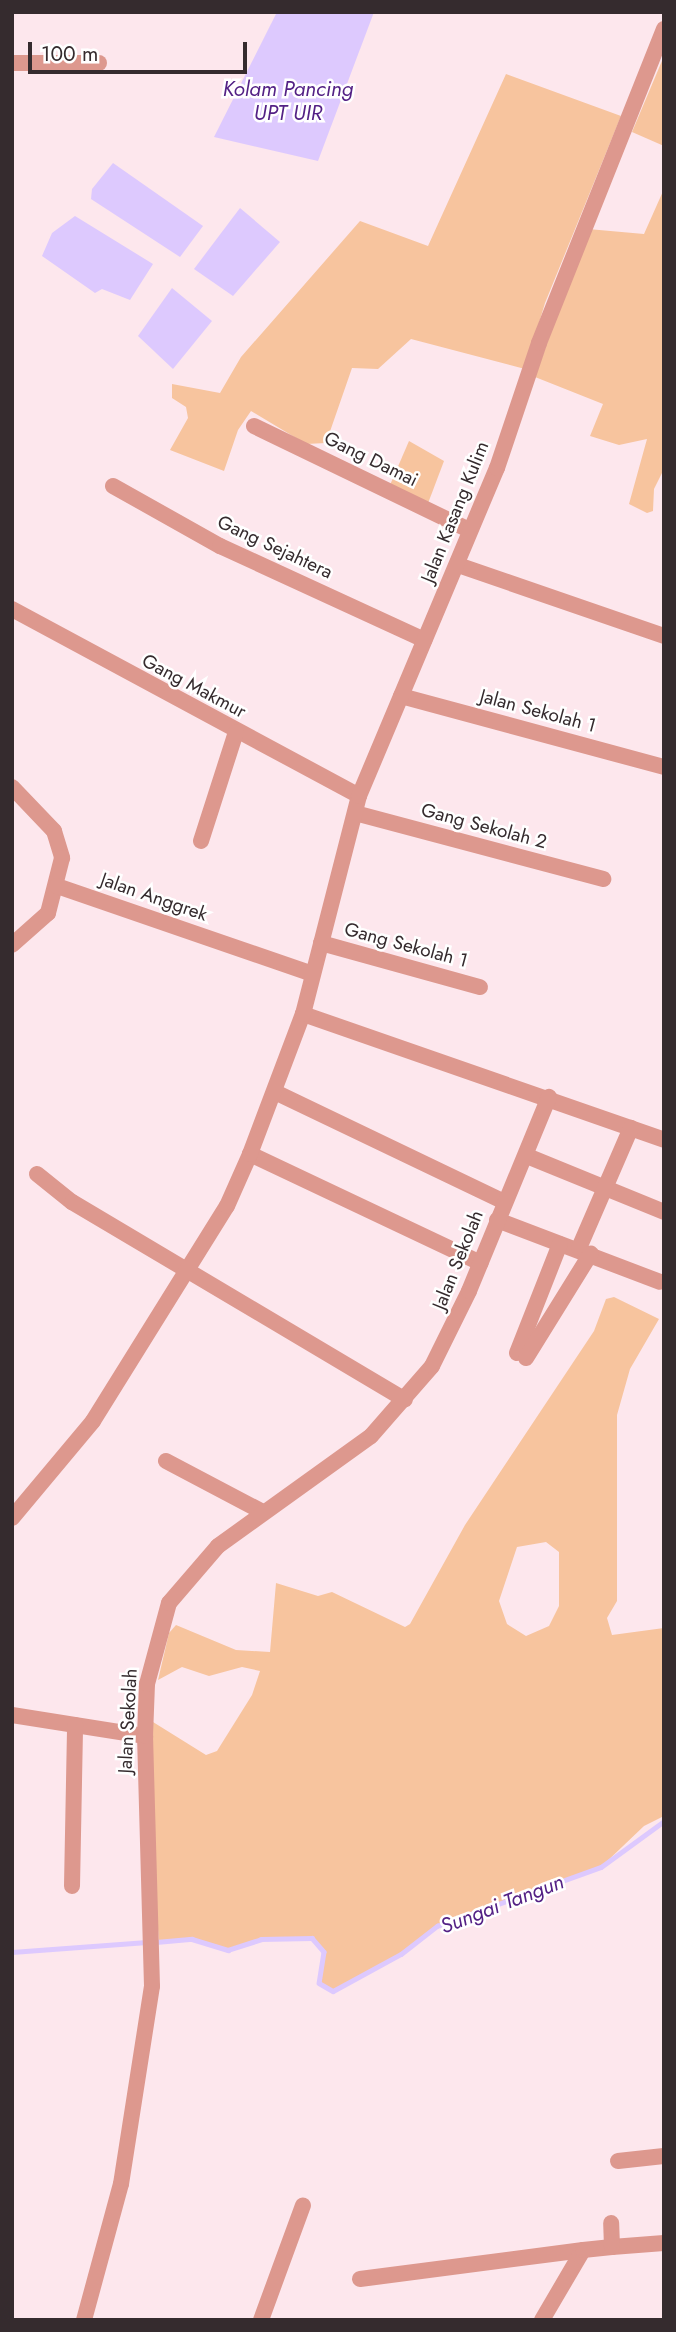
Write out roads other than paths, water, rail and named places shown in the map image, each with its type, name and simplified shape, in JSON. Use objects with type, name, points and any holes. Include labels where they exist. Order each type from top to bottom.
[{"type":"street","name":"Jalan Kasang Kulim","points":[[12,1518],[93,1421],[227,1206],[277,1093],[303,1014],[309,973],[321,943],[359,796],[458,565],[469,530],[664,29]]},
{"type":"street","points":[[12,62],[99,64]]},
{"type":"street","name":"Gang Damai","points":[[254,426],[469,530]]},
{"type":"street","name":"Gang Sejahtera","points":[[113,486],[220,546],[424,640]]},
{"type":"street","points":[[458,565],[664,636]]},
{"type":"street","name":"Gang Makmur","points":[[12,609],[359,796]]},
{"type":"street","name":"Jalan Sekolah 1","points":[[401,696],[664,767]]},
{"type":"street","points":[[201,841],[236,732]]},
{"type":"street","points":[[12,787],[54,831],[62,858],[48,913],[12,945]]},
{"type":"street","name":"Gang Sekolah 2","points":[[355,813],[603,878]]},
{"type":"street","name":"Jalan Anggrek","points":[[57,886],[309,973]]},
{"type":"street","name":"Gang Sekolah 1","points":[[321,943],[481,987]]},
{"type":"street","points":[[303,1014],[549,1097],[664,1140]]},
{"type":"street","points":[[277,1093],[504,1202]]},
{"type":"street","name":"Jalan Sekolah","points":[[84,2320],[121,2184],[154,1963],[145,1736],[147,1684],[169,1602],[185,1578],[261,1511],[371,1436],[405,1400],[453,1329],[504,1202],[527,1156],[549,1097]]},
{"type":"street","points":[[560,1244],[522,1356],[585,1251],[604,1189],[631,1128]]},
{"type":"street","points":[[250,1154],[481,1263]]},
{"type":"street","points":[[527,1156],[664,1212]]},
{"type":"street","points":[[37,1174],[72,1202],[405,1400]]},
{"type":"street","points":[[497,1220],[585,1251],[660,1282]]},
{"type":"street","points":[[166,1461],[261,1511]]},
{"type":"street","points":[[12,1721],[12,1715],[145,1736]]},
{"type":"street","points":[[72,1886],[75,1725]]},
{"type":"street","points":[[618,2161],[664,2155]]},
{"type":"street","points":[[261,2320],[303,2204]]},
{"type":"street","points":[[611,2223],[612,2247]]},
{"type":"street","points":[[360,2279],[583,2250],[664,2243]]},
{"type":"street","points":[[542,2320],[583,2250]]},
{"type":"water","name":"Kolam Pancing UPT UIR","points":[[277,12],[374,12],[318,161],[214,137]]},
{"type":"water","points":[[113,163],[203,226],[180,257],[91,199],[92,189]]},
{"type":"water","points":[[240,208],[280,242],[233,296],[194,269]]},
{"type":"water","points":[[75,216],[153,264],[130,300],[102,289],[95,293],[42,256],[52,233]]},
{"type":"water","points":[[172,288],[212,321],[173,369],[138,336]]},
{"type":"waterway","name":"Sungai Tangun","points":[[156,1942],[192,1939],[228,1950],[261,1939],[312,1938],[324,1952],[319,1983],[333,1991],[401,1954],[437,1926],[601,1867],[664,1821]]},
{"type":"waterway","name":"Sungai Tangun","points":[[12,1952],[147,1942]]}]
